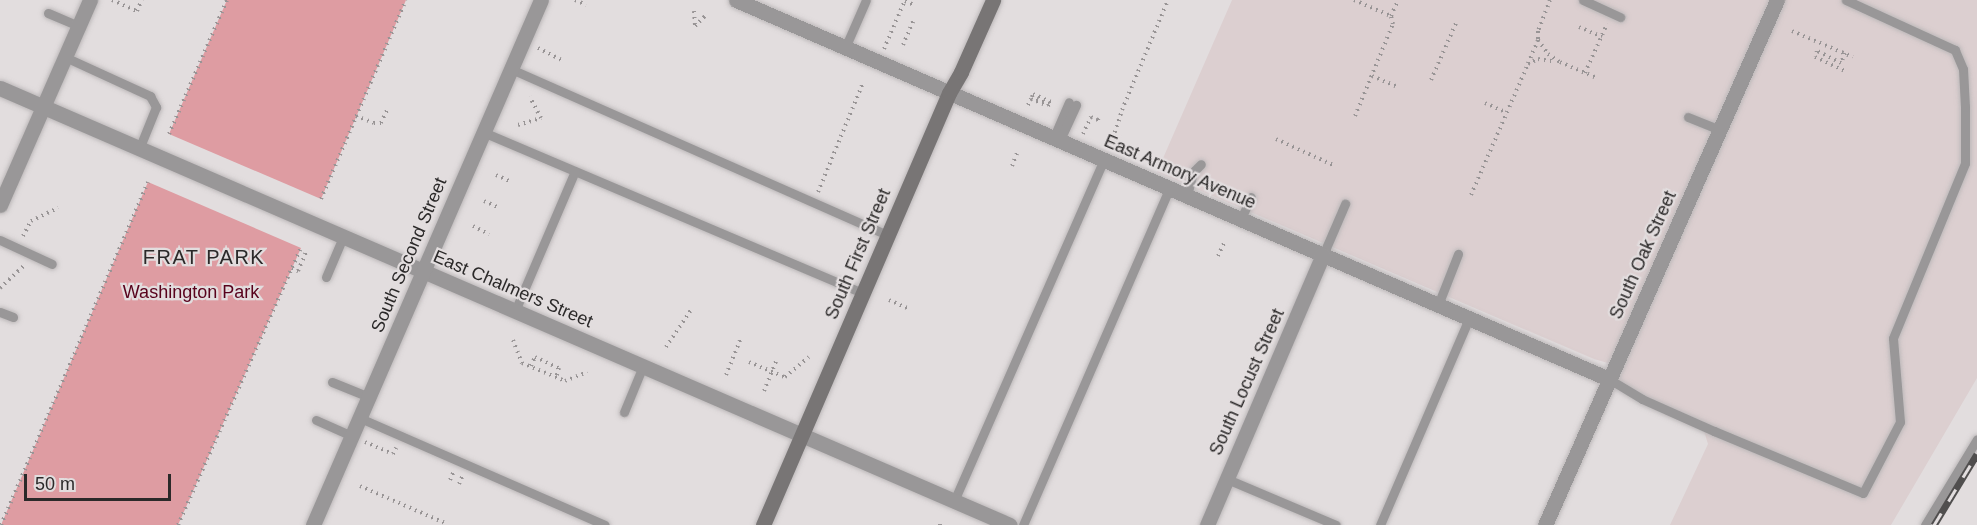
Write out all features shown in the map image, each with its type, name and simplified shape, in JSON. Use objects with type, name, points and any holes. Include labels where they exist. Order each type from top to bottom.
[{"type":"street","points":[[0,205],[90,0]]},
{"type":"street","name":"South Second Street","points":[[313,525],[541,0]]},
{"type":"street","name":"East Armory Avenue","points":[[736,0],[1056,141],[1609,379]]},
{"type":"street","name":"South First Street","points":[[763,525],[949,93],[961,72],[993,0]]},
{"type":"street","name":"South Oak Street","points":[[1545,525],[1777,0]]},
{"type":"street","name":"East Chalmers Street","points":[[0,88],[1010,525]]},
{"type":"street","name":"South Locust Street","points":[[1207,525],[1323,255]]},
{"type":"lane","points":[[845,48],[866,0]]},
{"type":"lane","points":[[1583,0],[1616,15]]},
{"type":"lane","points":[[1609,379],[1642,399],[1714,432],[1863,493],[1900,422],[1893,338],[1965,163],[1965,107],[1963,69],[1955,50],[1846,0]]},
{"type":"lane","points":[[48,13],[78,26]]},
{"type":"lane","points":[[65,57],[150,96],[156,107],[139,149]]},
{"type":"lane","points":[[511,69],[887,235]]},
{"type":"lane","points":[[1056,141],[1073,104]]},
{"type":"lane","points":[[1688,117],[1720,130]]},
{"type":"lane","points":[[483,132],[862,293]]},
{"type":"lane","points":[[954,501],[1103,161]]},
{"type":"lane","points":[[1187,196],[1193,172],[1201,165]]},
{"type":"lane","points":[[515,311],[575,171]]},
{"type":"lane","points":[[1023,525],[1169,189]]},
{"type":"lane","points":[[1241,219],[1251,197]]},
{"type":"lane","points":[[1323,255],[1345,204]]},
{"type":"lane","points":[[326,277],[343,237]]},
{"type":"lane","points":[[0,240],[52,264]]},
{"type":"lane","points":[[1438,304],[1458,254]]},
{"type":"lane","points":[[0,312],[13,317]]},
{"type":"lane","points":[[1380,525],[1469,318]]},
{"type":"lane","points":[[624,412],[643,366]]},
{"type":"lane","points":[[332,382],[369,397]]},
{"type":"lane","points":[[360,418],[605,525]]},
{"type":"lane","points":[[316,420],[352,436]]},
{"type":"lane","points":[[1925,525],[1977,439]]},
{"type":"lane","points":[[1227,479],[1335,525]]},
{"type":"path","points":[[112,0],[138,11],[142,0]]},
{"type":"path","points":[[169,134],[227,0]]},
{"type":"path","points":[[321,199],[406,0]]},
{"type":"path","points":[[575,0],[586,5]]},
{"type":"path","points":[[878,62],[905,0],[914,5]]},
{"type":"path","points":[[1113,138],[1122,110],[1168,0]]},
{"type":"path","points":[[1354,0],[1391,16]]},
{"type":"path","points":[[1355,116],[1393,24],[1391,16],[1398,0]]},
{"type":"path","points":[[1471,195],[1538,40],[1538,31],[1550,0]]},
{"type":"path","points":[[694,11],[695,26],[705,16]]},
{"type":"path","points":[[1586,73],[1602,37],[1616,15]]},
{"type":"path","points":[[903,45],[914,19]]},
{"type":"path","points":[[1431,80],[1456,23]]},
{"type":"path","points":[[1579,27],[1602,37]]},
{"type":"path","points":[[1792,32],[1853,57]]},
{"type":"path","points":[[1538,40],[1548,54],[1560,62],[1597,78]]},
{"type":"path","points":[[523,41],[562,60]]},
{"type":"path","points":[[1845,53],[1841,63],[1817,51],[1815,57],[1847,72]]},
{"type":"path","points":[[1528,64],[1538,59],[1560,62]]},
{"type":"path","points":[[1372,75],[1396,86]]},
{"type":"path","points":[[813,203],[862,85]]},
{"type":"path","points":[[1028,105],[1031,99],[1048,106],[1049,104],[1032,97],[1033,94],[1051,102]]},
{"type":"path","points":[[518,125],[541,118],[530,97]]},
{"type":"path","points":[[1485,103],[1507,113]]},
{"type":"path","points":[[356,116],[374,123],[381,123],[388,108]]},
{"type":"path","points":[[1083,135],[1091,117],[1098,120],[1100,115]]},
{"type":"path","points":[[1276,140],[1333,165]]},
{"type":"path","points":[[1012,165],[1017,153]]},
{"type":"path","points":[[496,175],[512,182]]},
{"type":"path","points":[[1,525],[148,182]]},
{"type":"path","points":[[484,201],[500,208]]},
{"type":"path","points":[[20,243],[31,221],[58,208]]},
{"type":"path","points":[[473,226],[489,234]]},
{"type":"path","points":[[1218,256],[1224,243]]},
{"type":"path","points":[[178,525],[301,248]]},
{"type":"path","points":[[292,268],[298,271],[307,250]]},
{"type":"path","points":[[0,288],[29,261]]},
{"type":"path","points":[[889,300],[909,309]]},
{"type":"path","points":[[666,347],[691,310]]},
{"type":"path","points":[[513,340],[522,363],[565,381],[586,372]]},
{"type":"path","points":[[726,375],[740,340]]},
{"type":"path","points":[[531,366],[535,357],[559,368],[556,377]]},
{"type":"path","points":[[749,362],[785,377],[809,357]]},
{"type":"path","points":[[764,391],[777,358]]},
{"type":"path","points":[[352,436],[393,454],[401,436]]},
{"type":"path","points":[[360,486],[445,523]]},
{"type":"shaded area","points":[[1232,0],[1977,0],[1977,378],[1891,525],[1670,525],[1708,444],[1704,431],[1617,381],[1622,367],[1594,359],[1157,172]]},
{"type":"green space","points":[[227,0],[406,0],[321,199],[169,134]]},
{"type":"green space","name":"Washington Park","points":[[148,182],[301,248],[178,525],[1,525]]},
{"type":"railway","points":[[1934,525],[1977,454]]},
{"type":"district","name":"FRAT PARK","points":[[204,257]]}]
